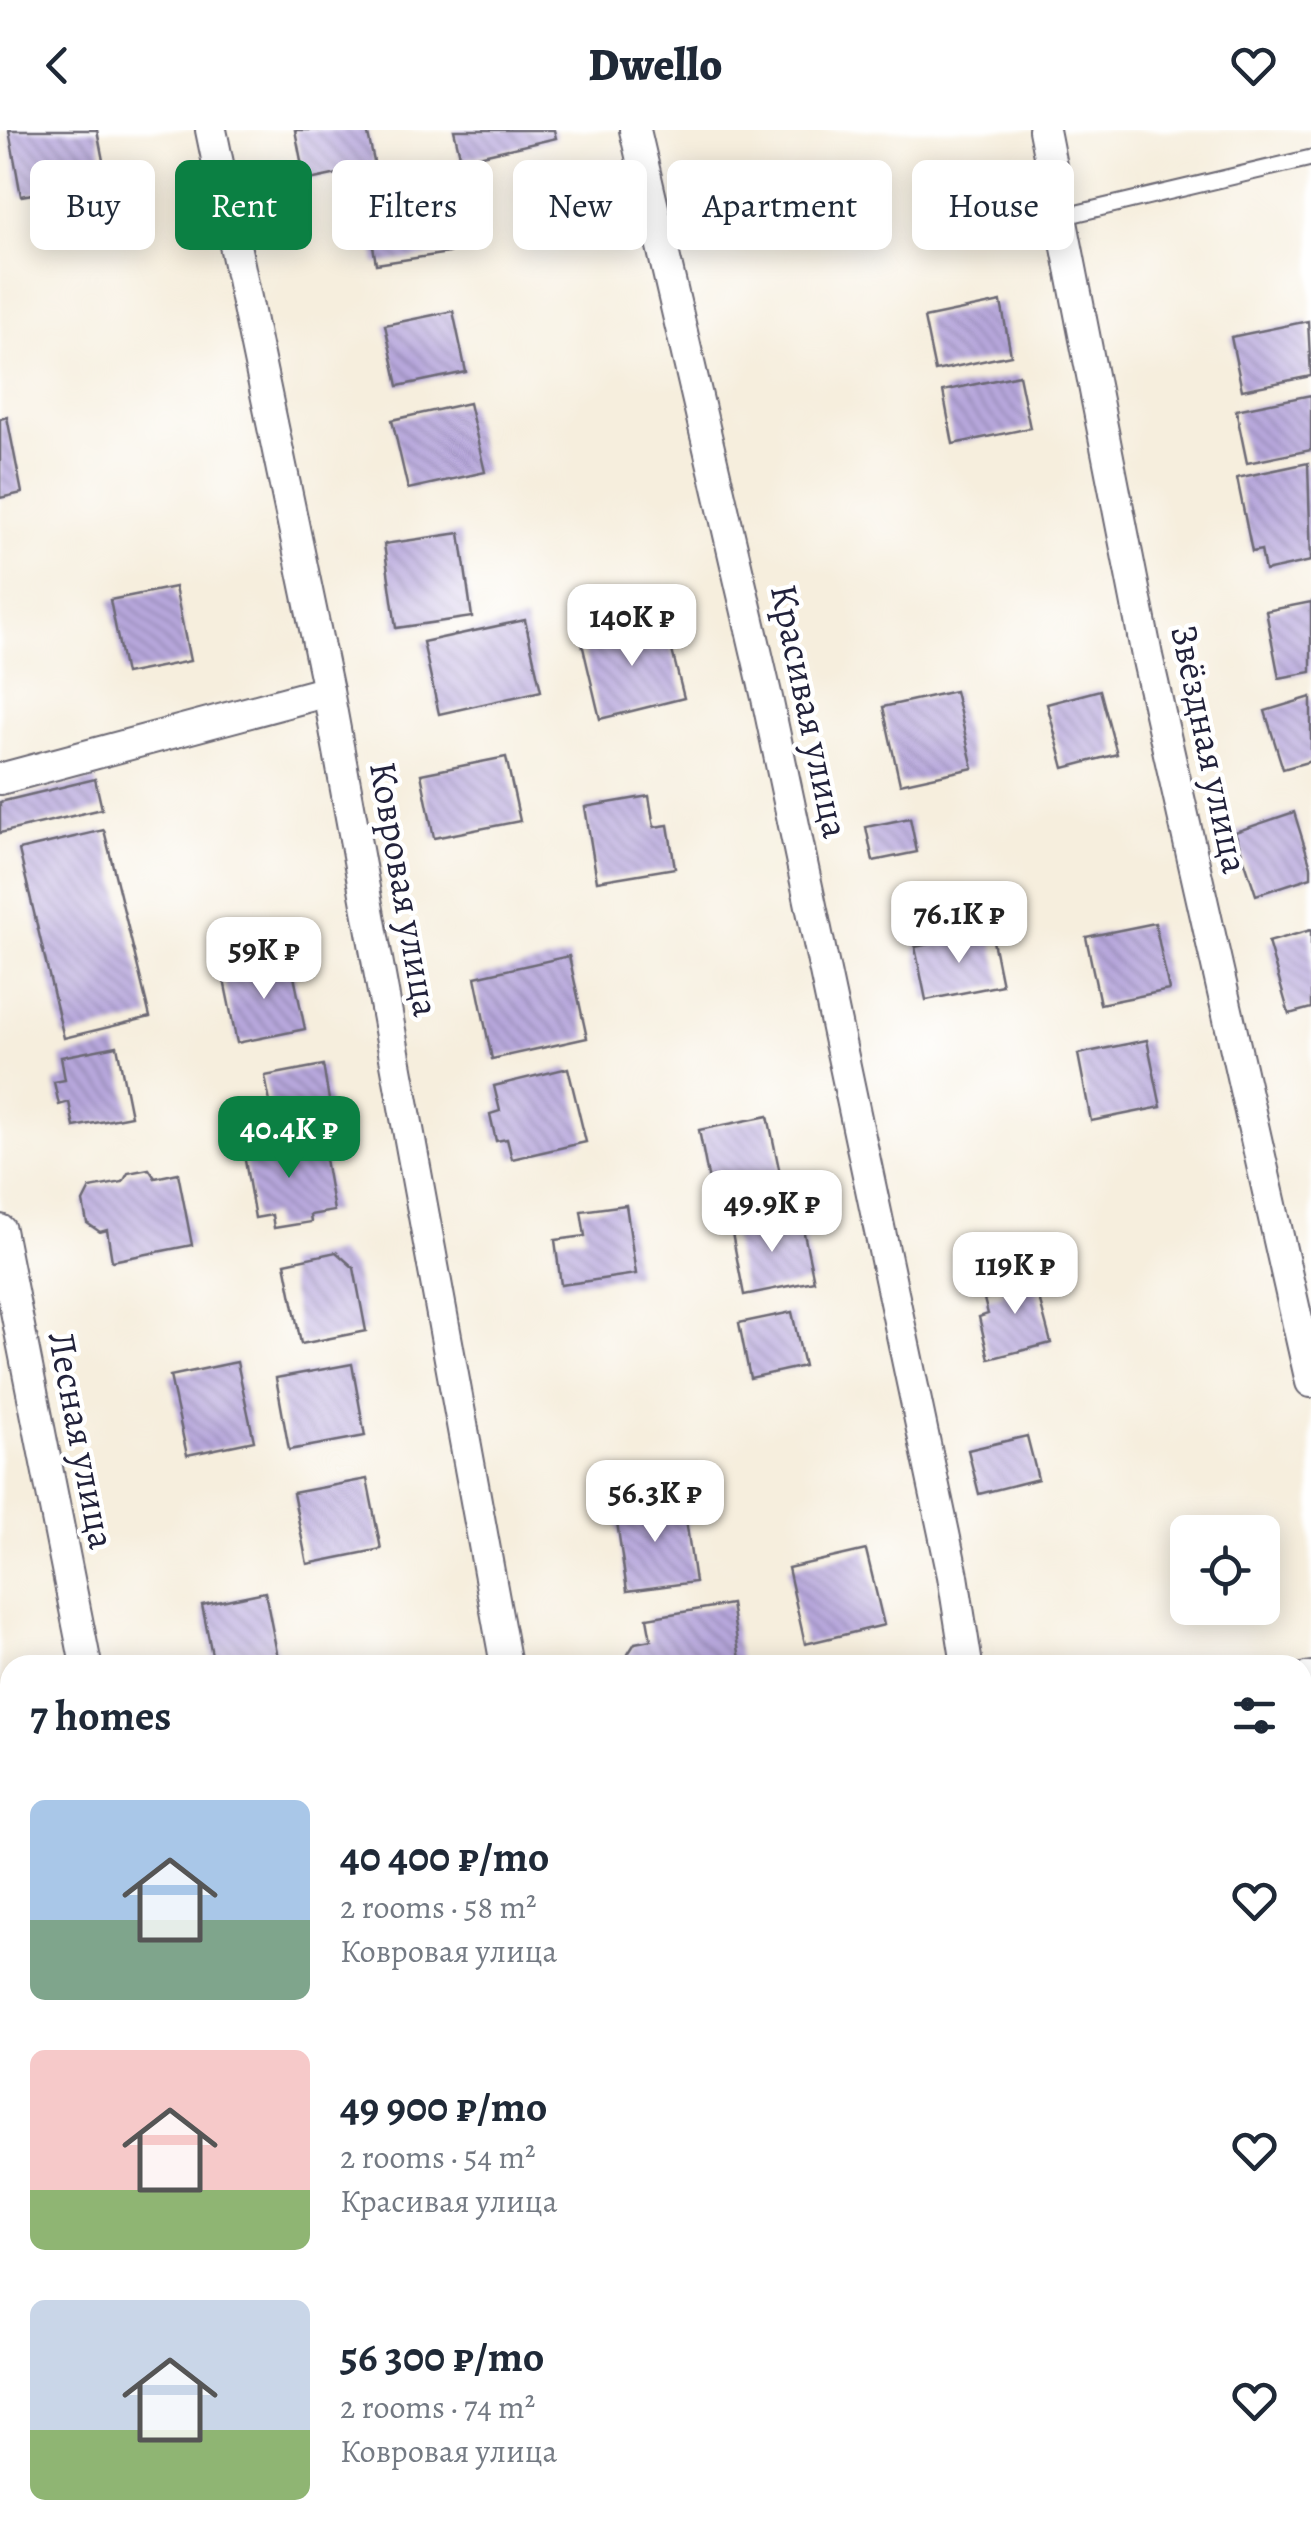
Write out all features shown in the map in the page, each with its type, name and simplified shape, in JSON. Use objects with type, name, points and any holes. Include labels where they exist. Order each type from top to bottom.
[{"type":"street","name":"Ковровая улица","points":[[211,130],[328,691],[504,1655]]},
{"type":"street","name":"Красивая улица","points":[[635,130],[772,717],[949,1556],[965,1655]]},
{"type":"street","name":"Звёздная улица","points":[[1044,130],[1050,160]]},
{"type":"street","name":"Звёздная улица","points":[[1068,250],[1148,656],[1311,1382]]},
{"type":"street","points":[[0,778],[328,691]]},
{"type":"street","name":"Лесная улица","points":[[0,1230],[84,1655]]},
{"type":"lane","points":[[1074,214],[1311,158]]},
{"type":"building","points":[[9,130],[97,130],[103,160],[30,160],[30,194],[21,196]]},
{"type":"building","points":[[295,130],[367,130],[374,160],[332,160],[332,175],[312,180],[312,160],[301,160]]},
{"type":"building","points":[[454,130],[554,130],[556,138],[461,160]]},
{"type":"building","points":[[374,250],[449,250],[449,253],[376,264]]},
{"type":"building","points":[[1001,302],[1011,355],[935,371],[924,318]]},
{"type":"building","points":[[453,311],[466,372],[398,386],[385,325]]},
{"type":"building","points":[[1308,321],[1311,376],[1242,390],[1231,337]]},
{"type":"building","points":[[1019,375],[1030,428],[953,444],[943,391]]},
{"type":"building","points":[[1311,395],[1311,450],[1247,463],[1236,410]]},
{"type":"building","points":[[469,403],[485,472],[408,489],[392,420]]},
{"type":"building","points":[[7,417],[22,493],[0,498],[0,419]]},
{"type":"building","points":[[1308,463],[1311,561],[1265,571],[1261,550],[1252,552],[1237,478]]},
{"type":"building","points":[[460,533],[472,617],[396,628],[384,544]]},
{"type":"building","points":[[175,587],[190,661],[125,674],[110,600]]},
{"type":"building","points":[[1311,602],[1311,672],[1279,678],[1266,611]]},
{"type":"building","points":[[664,619],[684,698],[600,719],[581,639]]},
{"type":"building","points":[[525,620],[541,691],[439,714],[423,642]]},
{"type":"building","points":[[1100,690],[1117,754],[1064,768],[1047,704]]},
{"type":"building","points":[[955,691],[973,768],[900,784],[883,707]]},
{"type":"building","points":[[1311,697],[1311,761],[1283,769],[1265,711]]},
{"type":"building","points":[[506,757],[520,821],[434,838],[421,774]]},
{"type":"building","points":[[95,779],[102,809],[0,833],[0,802]]},
{"type":"building","points":[[649,796],[654,827],[668,825],[675,868],[597,881],[585,807]]},
{"type":"building","points":[[1294,812],[1311,877],[1256,895],[1235,832]]},
{"type":"building","points":[[910,818],[917,852],[873,861],[866,827]]},
{"type":"building","points":[[104,830],[150,1017],[64,1038],[19,850]]},
{"type":"building","points":[[1155,923],[1169,990],[1100,1004],[1086,937]]},
{"type":"building","points":[[1311,930],[1311,1008],[1289,1014],[1268,942]]},
{"type":"building","points":[[991,931],[1002,985],[926,1000],[915,947]]},
{"type":"building","points":[[569,956],[587,1038],[492,1059],[475,977]]},
{"type":"building","points":[[291,962],[305,1029],[237,1043],[223,975]]},
{"type":"building","points":[[1147,1040],[1161,1107],[1091,1121],[1078,1054]]},
{"type":"building","points":[[117,1046],[131,1116],[74,1127],[69,1102],[59,1105],[54,1082],[65,1080],[61,1057]]},
{"type":"building","points":[[323,1065],[333,1123],[276,1134],[265,1076]]},
{"type":"building","points":[[568,1068],[586,1142],[512,1159],[507,1139],[496,1141],[490,1114],[500,1111],[494,1086]]},
{"type":"building","points":[[768,1116],[782,1183],[712,1197],[699,1130]]},
{"type":"building","points":[[321,1136],[334,1211],[310,1215],[311,1222],[274,1228],[272,1215],[255,1218],[243,1149]]},
{"type":"building","points":[[149,1169],[155,1178],[178,1173],[192,1245],[112,1261],[107,1230],[100,1232],[87,1223],[83,1202],[90,1188],[123,1182],[128,1173]]},
{"type":"building","points":[[626,1205],[636,1274],[561,1285],[555,1240],[585,1236],[581,1211]]},
{"type":"building","points":[[800,1214],[814,1281],[744,1295],[731,1228]]},
{"type":"building","points":[[336,1252],[354,1268],[366,1331],[301,1344],[285,1263]]},
{"type":"building","points":[[1031,1268],[1051,1343],[989,1359],[979,1317],[988,1314],[984,1299],[1004,1294],[1000,1276]]},
{"type":"building","points":[[792,1312],[804,1366],[750,1378],[739,1323]]},
{"type":"building","points":[[237,1362],[254,1441],[187,1455],[170,1376]]},
{"type":"building","points":[[352,1364],[365,1436],[289,1450],[276,1378]]},
{"type":"building","points":[[1027,1436],[1038,1479],[979,1494],[968,1450]]},
{"type":"building","points":[[367,1479],[381,1549],[307,1564],[293,1493]]},
{"type":"building","points":[[683,1499],[695,1582],[627,1591],[615,1508]]},
{"type":"building","points":[[866,1550],[884,1625],[805,1644],[788,1568]]},
{"type":"building","points":[[265,1592],[277,1655],[212,1655],[202,1605]]},
{"type":"building","points":[[731,1604],[739,1655],[628,1655],[635,1643],[651,1640],[647,1618]]}]
